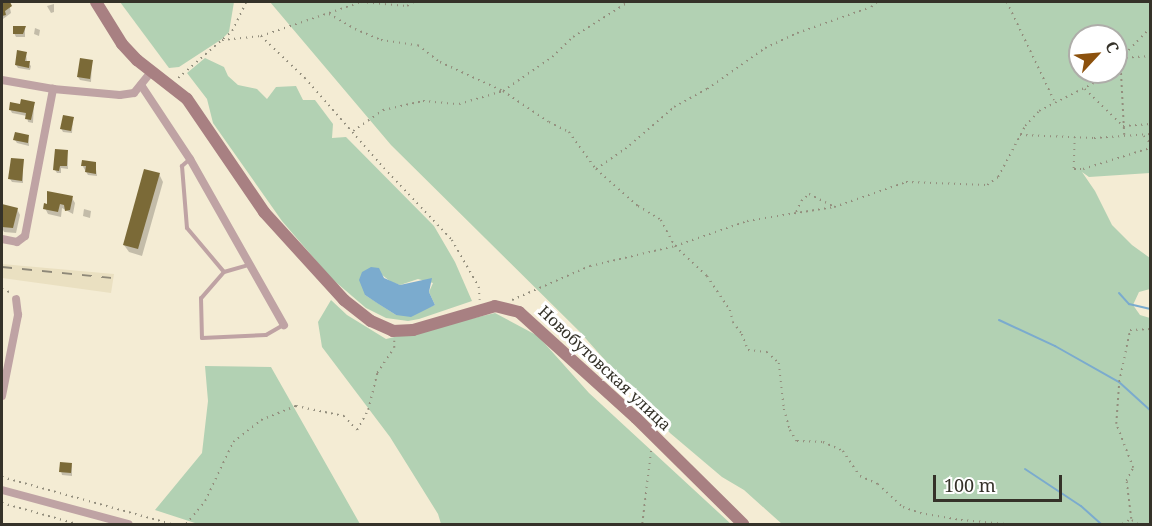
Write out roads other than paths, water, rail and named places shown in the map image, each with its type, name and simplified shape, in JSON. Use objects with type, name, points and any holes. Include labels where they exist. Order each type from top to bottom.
[{"type":"street","points":[[2,80],[53,89],[120,95],[134,93],[152,71],[122,44],[96,2]]},
{"type":"street","name":"Новобутовская улица","points":[[152,71],[187,99],[264,212],[315,272],[344,300],[371,321],[396,331],[413,330],[480,308],[495,306],[519,312],[536,325],[743,525]]},
{"type":"street","points":[[141,86],[190,159],[248,266],[284,325]]},
{"type":"street","points":[[2,239],[17,242],[25,236],[53,89]]},
{"type":"street","points":[[2,396],[18,315],[16,299]]},
{"type":"street","points":[[2,490],[128,525]]},
{"type":"lane","points":[[190,159],[182,166],[187,228],[224,272]]},
{"type":"lane","points":[[248,266],[224,272],[201,298],[202,338],[266,335],[284,325]]},
{"type":"water","points":[[371,267],[379,268],[384,278],[400,285],[432,278],[429,292],[435,305],[411,317],[396,315],[365,295],[359,280],[362,272]]},
{"type":"waterway","points":[[1119,293],[1129,304],[1150,309]]},
{"type":"waterway","points":[[999,320],[1055,346],[1119,382],[1150,410]]},
{"type":"waterway","points":[[1025,469],[1081,506],[1101,524]]},
{"type":"railway","points":[[2,267],[113,278]]}]
